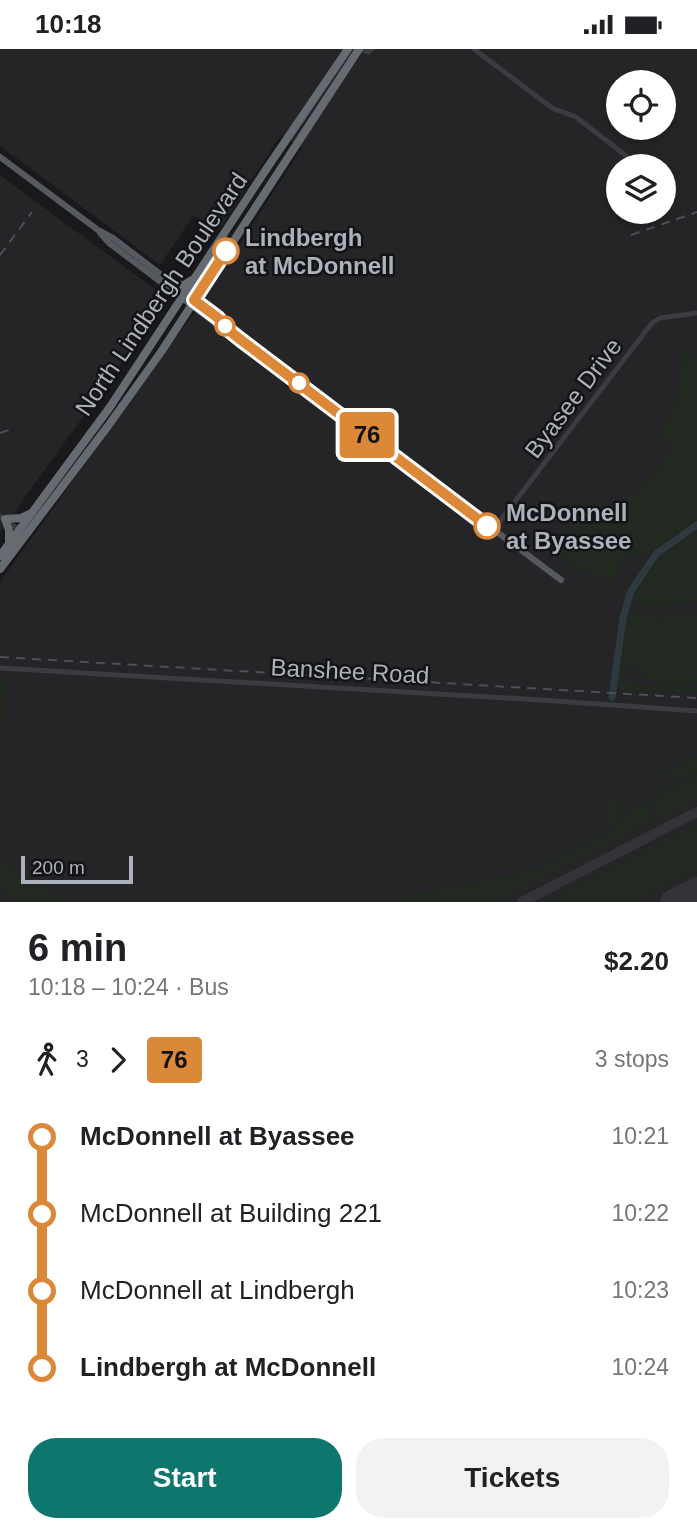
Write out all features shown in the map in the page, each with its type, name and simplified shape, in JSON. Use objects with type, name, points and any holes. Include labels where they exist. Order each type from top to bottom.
[{"type":"highway","name":"North Lindbergh Boulevard","points":[[0,569],[32,513],[103,417],[348,49]]},
{"type":"highway","name":"North Lindbergh Boulevard","points":[[0,556],[8,544],[23,532],[108,426],[361,49]]},
{"type":"highway","points":[[173,284],[184,285],[195,279]]},
{"type":"highway","points":[[8,544],[9,536],[3,518],[32,513]]},
{"type":"main road","points":[[0,157],[98,230],[113,238],[173,284],[183,296]]},
{"type":"main road","points":[[98,230],[109,243],[218,318],[226,328],[561,580]]},
{"type":"street","points":[[361,49],[368,52],[372,49]]},
{"type":"street","points":[[474,49],[552,108],[576,117],[624,154]]},
{"type":"street","name":"Byasee Drive","points":[[493,530],[652,323],[660,319],[697,313]]},
{"type":"street","points":[[3,518],[23,532]]},
{"type":"street","name":"Banshee Road","points":[[0,668],[541,699],[697,711]]},
{"type":"shaded area","points":[[0,49],[697,49],[697,902],[0,902],[0,582],[209,292],[302,148],[281,135],[220,228],[193,216],[160,265],[0,146]]},
{"type":"shaded area","points":[[0,175],[168,299],[0,532]]},
{"type":"shaded area","points":[[682,347],[697,359],[697,522],[656,551],[643,557],[626,555],[621,560],[613,583],[577,569],[548,549],[594,501],[618,514],[674,449],[660,434],[678,392]]},
{"type":"shaded area","points":[[697,531],[697,602],[657,606],[634,603],[647,571],[660,555]]},
{"type":"shaded area","points":[[627,615],[659,618],[697,615],[697,683],[657,683],[626,663],[626,679],[639,686],[697,688],[697,692],[621,690],[616,687]]},
{"type":"shaded area","points":[[0,675],[7,676],[0,778]]},
{"type":"shaded area","points":[[697,755],[697,771],[656,792],[656,789],[677,777],[674,773],[656,780],[655,777]]},
{"type":"shaded area","points":[[697,775],[697,800],[661,819],[650,799]]},
{"type":"shaded area","points":[[617,797],[625,811],[609,827],[602,805]]},
{"type":"shaded area","points":[[644,802],[655,821],[498,902],[378,902],[534,870],[613,830],[619,822],[622,825],[620,820]]},
{"type":"shaded area","points":[[697,826],[697,870],[634,902],[546,902]]},
{"type":"shaded area","points":[[0,857],[12,868],[66,902],[22,902],[0,888]]},
{"type":"waterway","points":[[612,697],[623,618],[631,591],[656,554],[697,525]]},
{"type":"taxiway","points":[[522,902],[697,812]]},
{"type":"runway","points":[[672,902],[697,889]]},
{"type":"railway","points":[[0,255],[32,212]]},
{"type":"railway","points":[[631,235],[697,212]]},
{"type":"railway","points":[[0,433],[9,430]]},
{"type":"railway","points":[[0,657],[697,698]]},
{"type":"bus line","name":"76","points":[[226,251],[194,300],[241,340],[487,526]]},
{"type":"place","name":"Lindbergh at McDonnell","points":[[226,251]]},
{"type":"place","name":"McDonnell at Byassee","points":[[487,526]]}]
